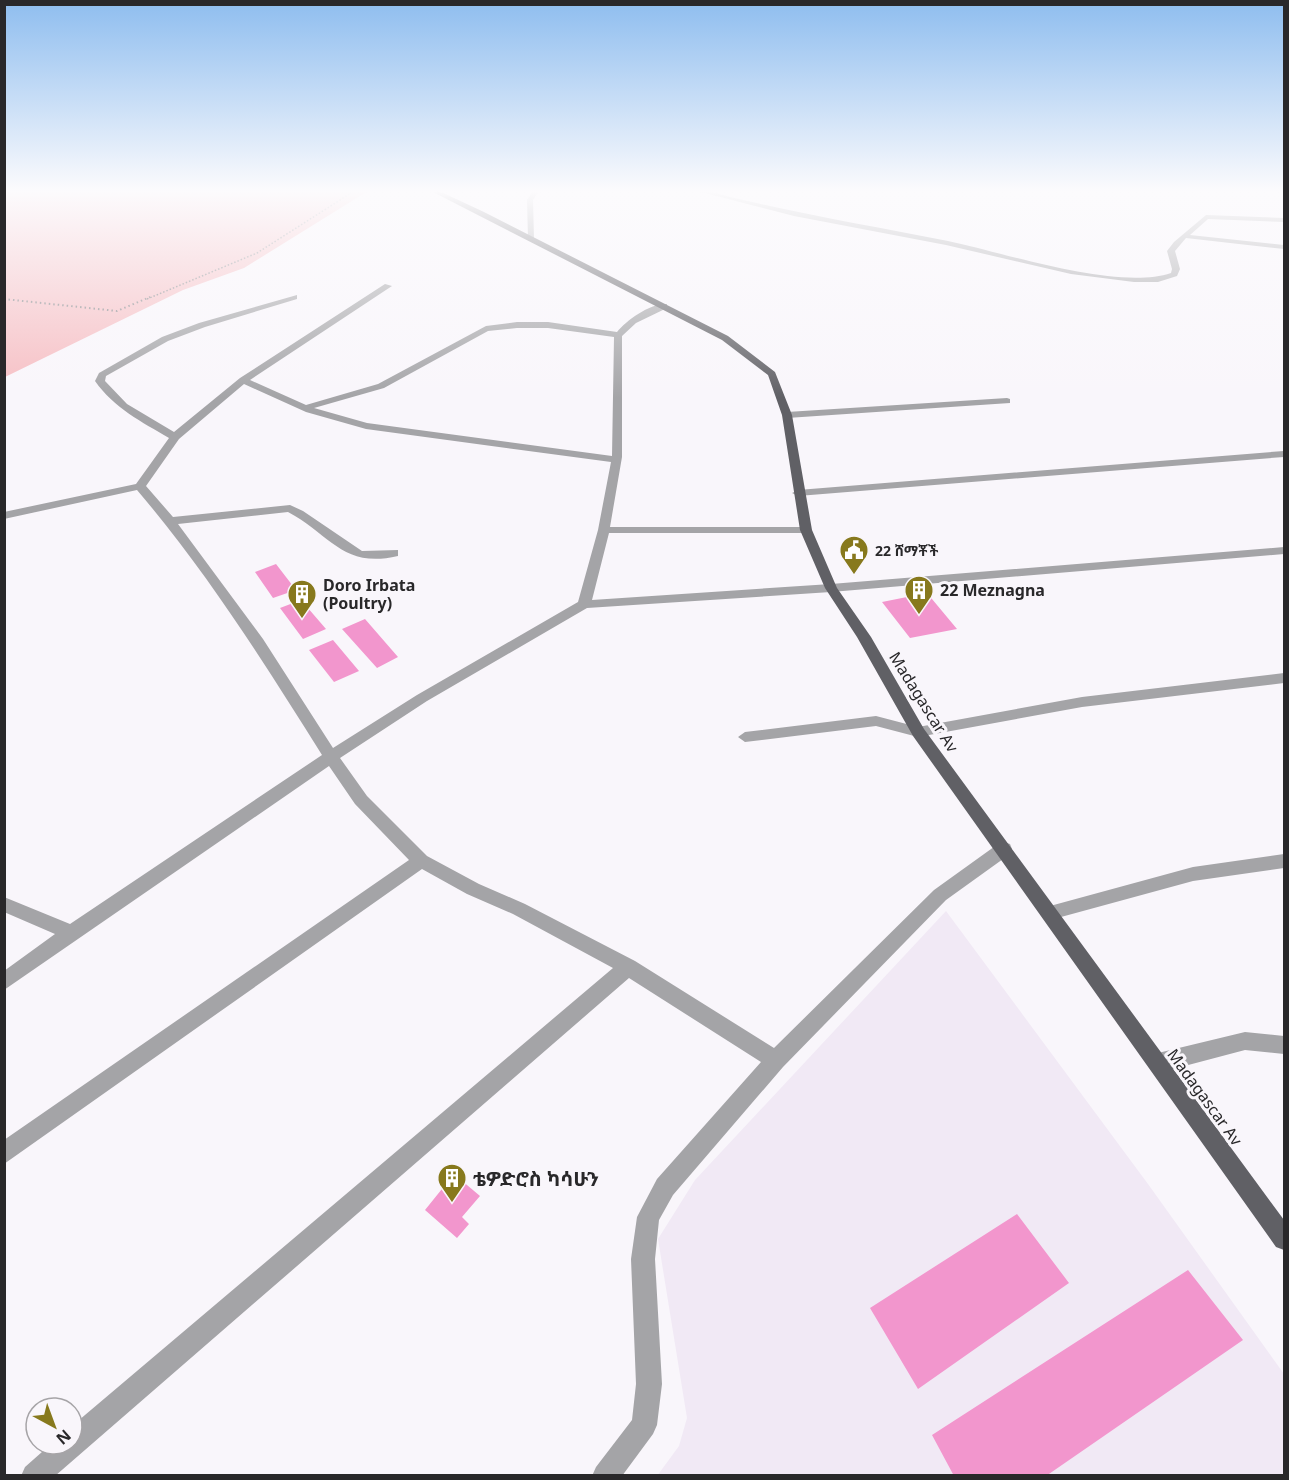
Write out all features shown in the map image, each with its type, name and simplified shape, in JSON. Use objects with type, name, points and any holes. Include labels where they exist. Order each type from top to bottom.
[{"type":"main road","name":"Madagascar Av","points":[[573,260],[732,343],[772,374],[787,414],[798,493],[806,530],[831,588],[864,637],[918,732],[1284,1239]]},
{"type":"street","points":[[1021,260],[1081,274],[1162,280],[1174,274],[1176,269],[1172,260]]},
{"type":"street","points":[[6,514],[140,486],[175,437],[243,380],[388,286]]},
{"type":"street","points":[[175,437],[123,405],[104,387],[100,381],[102,375],[165,339],[202,325],[294,297]]},
{"type":"street","points":[[584,604],[604,530],[616,460],[619,335],[635,320],[664,306]]},
{"type":"street","points":[[304,408],[387,383],[486,329],[538,324],[619,335]]},
{"type":"street","points":[[243,380],[304,408],[366,426],[616,460]]},
{"type":"street","points":[[787,414],[1007,401]]},
{"type":"street","points":[[798,493],[1284,454]]},
{"type":"street","points":[[140,486],[170,521],[258,642],[330,757],[361,800],[421,861],[473,889],[519,909],[628,967],[776,1060]]},
{"type":"street","points":[[170,521],[290,508],[305,515],[346,548],[366,556],[394,552]]},
{"type":"street","points":[[604,530],[806,530]]},
{"type":"street","points":[[4,982],[70,933],[330,757],[422,698],[584,604],[831,588],[1284,551]]},
{"type":"street","points":[[745,737],[876,721],[918,732],[1082,702],[1284,678]]},
{"type":"street","points":[[605,1476],[644,1425],[649,1384],[643,1259],[648,1217],[665,1187],[776,1060],[940,895],[1004,849]]},
{"type":"street","points":[[4,1153],[421,861]]},
{"type":"street","points":[[1050,913],[1193,874],[1284,861]]},
{"type":"street","points":[[4,904],[70,933]]},
{"type":"street","points":[[84,1433],[628,967]]},
{"type":"street","points":[[1158,1063],[1245,1041],[1284,1045]]},
{"type":"street","points":[[34,1476],[57,1456]]},
{"type":"path","points":[[4,299],[117,311],[240,260]]},
{"type":"shaded area","points":[[5,260],[257,260],[244,268],[183,290],[5,377]]},
{"type":"shaded area","points":[[946,911],[1148,1184],[1284,1374],[1284,1475],[657,1476],[679,1446],[687,1418],[658,1239],[695,1180]]},
{"type":"building","points":[[276,564],[296,590],[273,598],[255,572]]},
{"type":"building","name":"22 Meznagna","points":[[927,593],[957,629],[910,638],[882,602]]},
{"type":"building","name":"Doro Irbata (Poultry)","points":[[301,600],[326,629],[303,639],[280,608]]},
{"type":"building","points":[[365,619],[398,657],[377,668],[342,629]]},
{"type":"building","points":[[333,640],[359,671],[334,682],[309,650]]},
{"type":"building","name":"ቴዎድሮስ ካሳሁን","points":[[454,1174],[480,1196],[462,1217],[469,1224],[457,1238],[425,1210]]},
{"type":"building","points":[[1017,1214],[1069,1283],[918,1389],[870,1308]]},
{"type":"building","points":[[1188,1270],[1243,1340],[1046,1476],[954,1476],[932,1435]]},
{"type":"place","name":"22 ሸማቾች","points":[[854,576]]},
{"type":"place","name":"22 Meznagna","points":[[919,616]]},
{"type":"place","name":"Doro Irbata (Poultry)","points":[[302,620]]},
{"type":"place","name":"ቴዎድሮስ ካሳሁን","points":[[452,1204]]}]
